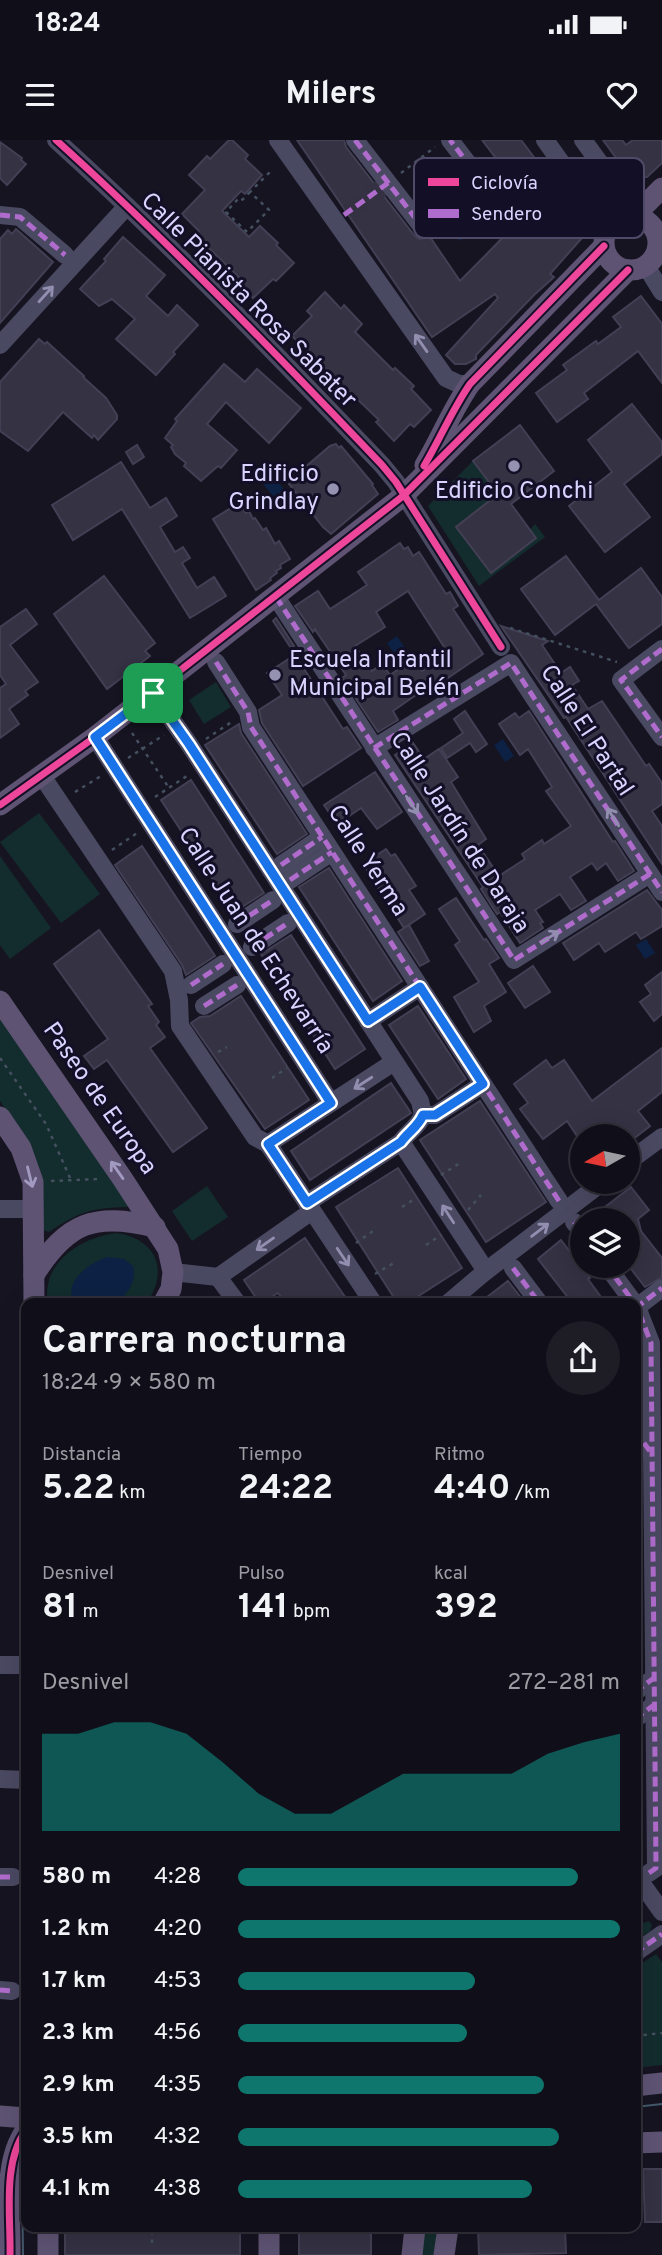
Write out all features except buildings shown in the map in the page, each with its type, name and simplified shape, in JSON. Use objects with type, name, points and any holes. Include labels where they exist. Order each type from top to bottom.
[{"type":"main road","points":[[644,205],[662,188]]},
{"type":"main road","points":[[1,802],[42,776],[153,693],[403,496],[637,268],[653,259],[660,242],[652,226],[644,220]]},
{"type":"main road","points":[[403,496],[439,441],[453,409],[470,384],[605,238]]},
{"type":"main road","points":[[606,238],[612,263],[637,268]]},
{"type":"main road","name":"Paseo de Europa","points":[[0,1001],[155,1227],[169,1249],[173,1272]]},
{"type":"main road","points":[[0,1117],[22,1148],[33,1182],[34,1298]]},
{"type":"main road","points":[[33,1276],[50,1249],[74,1229],[100,1220],[129,1220],[155,1227]]},
{"type":"main road","points":[[166,1298],[171,1289],[173,1272]]},
{"type":"main road","points":[[641,2085],[662,2082]]},
{"type":"main road","points":[[0,2116],[16,2137],[11,2176],[10,2255]]},
{"type":"main road","points":[[641,2143],[662,2142]]},
{"type":"main road","points":[[48,2232],[48,2255]]},
{"type":"main road","points":[[269,2232],[269,2255]]},
{"type":"main road","points":[[412,2255],[415,2232]]},
{"type":"main road","points":[[444,2255],[447,2232]]},
{"type":"street","name":"Calle Pianista Rosa Sabater","points":[[56,140],[246,321],[373,455],[396,482],[501,647]]},
{"type":"street","points":[[278,140],[446,378],[459,384],[470,384]]},
{"type":"street","points":[[355,140],[414,216]]},
{"type":"street","points":[[450,140],[464,158]]},
{"type":"street","points":[[545,140],[556,158]]},
{"type":"street","points":[[583,140],[596,158]]},
{"type":"street","points":[[0,345],[127,206]]},
{"type":"street","points":[[0,215],[20,217],[65,255]]},
{"type":"street","points":[[637,268],[662,292]]},
{"type":"street","name":"Calle Jardín de Daraja","points":[[276,597],[514,960],[650,874]]},
{"type":"street","points":[[662,649],[625,677],[662,737]]},
{"type":"street","name":"Calle Yerma","points":[[216,662],[248,712],[251,727],[415,990],[559,1201]]},
{"type":"street","name":"Calle El Partal","points":[[374,748],[511,663],[662,892]]},
{"type":"street","points":[[153,693],[195,743],[420,1101],[423,1115],[419,1125],[408,1132],[401,1142],[218,1277],[173,1272]]},
{"type":"street","name":"Calle Juan de Echevarría","points":[[95,737],[147,801],[331,1103]]},
{"type":"street","points":[[42,776],[173,971],[179,1000],[180,1026],[256,1137],[268,1144],[370,1298]]},
{"type":"street","points":[[286,872],[327,845]]},
{"type":"street","points":[[237,924],[273,900]]},
{"type":"street","points":[[252,947],[288,923]]},
{"type":"street","points":[[191,985],[223,964]]},
{"type":"street","points":[[204,1006],[237,985]]},
{"type":"street","points":[[368,1021],[415,990]]},
{"type":"street","points":[[268,1144],[394,1062]]},
{"type":"street","points":[[423,1115],[435,1115],[479,1087]]},
{"type":"street","points":[[640,1154],[662,1137]]},
{"type":"street","points":[[401,1142],[485,1271]]},
{"type":"street","points":[[458,1298],[485,1271],[587,1194]]},
{"type":"street","points":[[0,1209],[33,1209]]},
{"type":"street","points":[[513,1268],[536,1298]]},
{"type":"street","points":[[218,1277],[234,1298]]},
{"type":"street","points":[[616,1278],[631,1298]]},
{"type":"street","points":[[641,1302],[662,1288]]},
{"type":"street","points":[[641,1318],[651,1343],[656,1868],[642,1874],[662,1912]]},
{"type":"street","points":[[641,1440],[652,1454]]},
{"type":"street","points":[[0,1664],[21,1665]]},
{"type":"street","points":[[641,1688],[654,1678]]},
{"type":"street","points":[[641,1715],[654,1705]]},
{"type":"street","points":[[0,1779],[21,1780]]},
{"type":"street","points":[[641,1949],[662,1934]]},
{"type":"path","points":[[420,158],[443,140]]},
{"type":"path","points":[[388,183],[414,163]]},
{"type":"path","points":[[250,192],[268,210],[247,232],[226,212],[271,171]]},
{"type":"path","points":[[509,628],[622,664],[625,677]]},
{"type":"path","points":[[195,743],[248,712]]},
{"type":"path","points":[[128,728],[169,788]]},
{"type":"path","points":[[123,762],[172,729]]},
{"type":"path","points":[[147,801],[198,769]]},
{"type":"path","points":[[72,794],[101,776]]},
{"type":"path","points":[[109,852],[137,833]]},
{"type":"path","points":[[0,1058],[46,1124],[71,1180]]},
{"type":"path","points":[[272,1078],[290,1066]]},
{"type":"path","points":[[439,1177],[460,1163]]},
{"type":"path","points":[[40,1181],[104,1179]]},
{"type":"path","points":[[462,1214],[481,1195]]},
{"type":"path","points":[[402,1207],[419,1196]]},
{"type":"path","points":[[353,1245],[376,1229]]},
{"type":"path","points":[[426,1245],[444,1234]]},
{"type":"path","points":[[373,1276],[397,1261]]},
{"type":"path","points":[[641,2035],[662,2033]]},
{"type":"path","points":[[152,2232],[152,2243]]},
{"type":"green space","points":[[473,461],[499,494],[456,527],[490,573],[535,524],[545,537],[479,586],[428,506]]},
{"type":"green space","points":[[216,682],[231,707],[204,724],[189,700]]},
{"type":"green space","points":[[39,813],[100,894],[61,923],[0,842]]},
{"type":"green space","points":[[0,856],[51,928],[10,959],[0,945]]},
{"type":"green space","points":[[0,1017],[131,1203],[127,1207],[86,1212],[49,1232],[42,1230],[29,1145],[0,1101]]},
{"type":"green space","points":[[207,1186],[228,1217],[192,1241],[172,1211]]},
{"type":"green space","points":[[117,1233],[130,1236],[150,1249],[158,1269],[157,1280],[150,1298],[48,1298],[50,1276],[57,1264],[78,1246],[104,1235]]},
{"type":"green space","points":[[641,1918],[644,1923],[649,1921],[652,1925],[650,1931],[641,1937]]},
{"type":"green space","points":[[656,1954],[662,1962],[662,2065],[641,2067],[641,1964]]},
{"type":"green space","points":[[420,2232],[440,2232],[436,2255],[417,2255]]},
{"type":"water","points":[[276,470],[283,478],[278,482],[294,501],[284,509],[263,484]]},
{"type":"water","points":[[397,636],[407,651],[397,658],[387,643]]},
{"type":"water","points":[[503,739],[514,756],[505,762],[494,745]]},
{"type":"water","points":[[350,823],[362,836],[364,847],[359,852],[353,849],[341,834],[342,827]]},
{"type":"water","points":[[646,939],[655,953],[645,959],[636,945]]},
{"type":"water","points":[[107,1257],[124,1259],[133,1266],[134,1277],[123,1297],[72,1298],[72,1288],[79,1274]]},
{"type":"tunnel","points":[[348,213],[388,183]]},
{"type":"tram line","points":[[641,2106],[662,2104]]},
{"type":"tram line","points":[[23,2232],[23,2255]]},
{"type":"marked path","points":[[355,140],[414,216]]},
{"type":"marked path","points":[[450,140],[464,158]]},
{"type":"marked path","points":[[344,215],[388,183]]},
{"type":"marked path","points":[[0,215],[20,217],[65,255]]},
{"type":"marked path","points":[[276,597],[514,960],[650,874]]},
{"type":"marked path","points":[[662,649],[621,680],[662,737]]},
{"type":"marked path","points":[[216,662],[248,712],[251,727],[559,1201]]},
{"type":"marked path","points":[[374,748],[511,663],[662,892]]},
{"type":"marked path","points":[[281,865],[322,837]]},
{"type":"marked path","points":[[290,880],[332,852]]},
{"type":"marked path","points":[[237,924],[273,900]]},
{"type":"marked path","points":[[252,947],[288,923]]},
{"type":"marked path","points":[[191,985],[223,964]]},
{"type":"marked path","points":[[204,1006],[237,985]]},
{"type":"marked path","points":[[513,1268],[536,1298]]},
{"type":"marked path","points":[[616,1278],[631,1298]]},
{"type":"marked path","points":[[641,1304],[662,1288]]},
{"type":"marked path","points":[[641,1317],[651,1343],[656,1868],[649,1873]]},
{"type":"marked path","points":[[641,1439],[652,1454]]},
{"type":"marked path","points":[[641,1688],[654,1678]]},
{"type":"marked path","points":[[641,1715],[654,1705]]},
{"type":"marked path","points":[[0,1877],[13,1877]]},
{"type":"marked path","points":[[641,1949],[662,1934]]},
{"type":"marked path","points":[[0,1990],[12,1991]]},
{"type":"cycle path","points":[[56,140],[181,259],[382,465],[396,482],[501,647]]},
{"type":"cycle path","points":[[424,466],[470,384],[604,246]]},
{"type":"cycle path","points":[[0,805],[95,737],[403,496],[628,270]]},
{"type":"cycle path","points":[[10,2255],[9,2190],[14,2158],[21,2138]]},
{"type":"place","name":"Edificio Conchi","points":[[514,466]]},
{"type":"place","name":"Edificio Grindlay","points":[[333,489]]},
{"type":"place","name":"Escuela Infantil Municipal Belén","points":[[275,675]]},
{"type":"route","points":[[153,693],[189,744],[368,1021],[420,987],[483,1084],[435,1115],[423,1115],[419,1125],[408,1132],[401,1142],[307,1203],[268,1144],[331,1103],[95,737],[153,693]]}]
